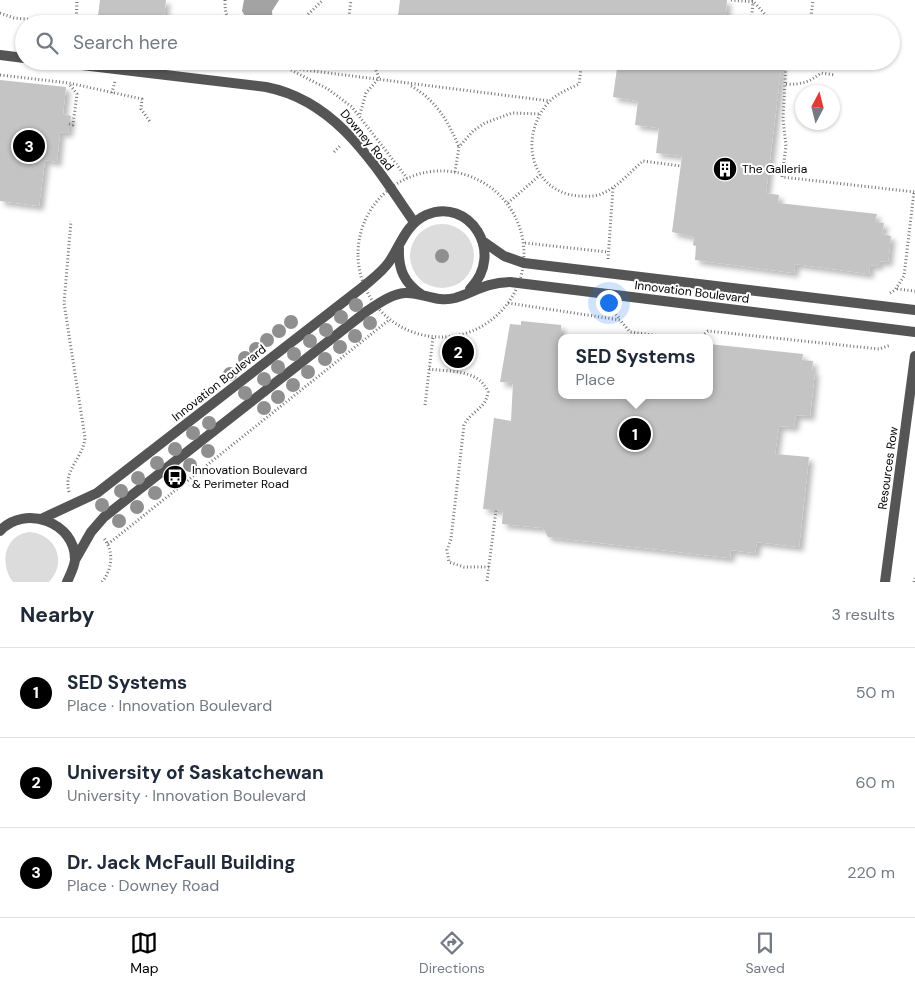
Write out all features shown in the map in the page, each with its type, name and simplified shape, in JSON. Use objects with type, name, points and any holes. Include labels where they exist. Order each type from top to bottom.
[{"type":"street","points":[[0,54],[15,56]]},
{"type":"street","name":"Downey Road","points":[[119,70],[285,91],[317,106],[351,137],[390,187],[414,222]]},
{"type":"street","name":"Innovation Boulevard","points":[[42,519],[97,493],[364,286],[387,264],[399,248],[404,234],[414,222],[427,215],[441,212],[454,214],[467,220],[477,230],[484,242],[504,256],[524,263],[915,310]]},
{"type":"street","points":[[468,291],[478,282],[484,269],[486,256],[484,242]]},
{"type":"street","points":[[399,248],[398,262],[403,276],[412,288],[425,296]]},
{"type":"street","name":"Innovation Boulevard","points":[[67,582],[74,565],[104,517],[388,297],[405,293],[439,300],[454,298],[468,291],[496,282],[915,332]]},
{"type":"street","name":"Resources Row","points":[[885,582],[915,356]]},
{"type":"street","points":[[0,531],[14,521],[28,517],[42,519],[54,524],[65,533],[72,545],[77,582]]},
{"type":"path","points":[[76,15],[77,0]]},
{"type":"path","points":[[225,0],[226,15]]},
{"type":"path","points":[[307,15],[323,0]]},
{"type":"path","points":[[349,15],[350,0]]},
{"type":"path","points":[[731,0],[753,1],[766,15]]},
{"type":"path","points":[[811,15],[813,0]]},
{"type":"path","points":[[752,15],[753,1]]},
{"type":"path","points":[[0,13],[15,18]]},
{"type":"path","points":[[292,70],[328,89],[360,115],[407,178]]},
{"type":"path","points":[[306,70],[379,78],[410,85],[550,101]]},
{"type":"path","points":[[375,70],[379,78]]},
{"type":"path","points":[[581,70],[579,84],[563,91],[550,101],[540,114],[533,130],[531,145],[533,160],[540,175],[549,186],[568,195],[600,195],[613,187],[643,161],[681,166]]},
{"type":"path","points":[[785,70],[784,79],[786,84],[782,119],[786,146],[782,177],[914,192],[904,276],[896,288],[887,294]]},
{"type":"path","points":[[786,84],[802,84],[813,80],[821,73],[835,75]]},
{"type":"path","points":[[0,75],[68,84],[142,99],[141,109],[151,123]]},
{"type":"path","points":[[360,115],[366,94],[379,78]]},
{"type":"path","points":[[68,84],[77,94],[74,125],[69,124]]},
{"type":"path","points":[[410,85],[421,92],[439,109],[459,147]]},
{"type":"path","points":[[455,172],[459,147],[473,131],[498,117],[512,114],[540,114]]},
{"type":"path","points":[[438,171],[455,172],[477,178],[495,189],[508,203],[519,222],[525,243],[524,263],[519,284],[508,303],[489,322],[469,332],[433,337],[402,328],[390,320],[376,305],[364,286],[358,254],[360,233],[372,206],[390,187],[407,178],[438,171]]},
{"type":"path","points":[[508,203],[540,175]]},
{"type":"path","points":[[606,273],[613,187]]},
{"type":"path","points":[[70,221],[64,303],[85,438],[84,447],[74,462],[68,479],[70,494],[77,504]]},
{"type":"path","points":[[525,243],[608,252]]},
{"type":"path","points":[[896,288],[915,291]]},
{"type":"path","points":[[604,294],[611,308],[630,332],[645,334]]},
{"type":"path","points":[[508,303],[620,320]]},
{"type":"path","points":[[108,544],[390,320]]},
{"type":"path","points":[[704,334],[708,331],[879,349],[888,344],[897,346]]},
{"type":"path","points":[[426,405],[433,337]]},
{"type":"path","points":[[429,370],[473,375],[480,378],[488,392],[484,406],[467,418],[464,425],[451,539],[447,550],[450,562],[455,566],[489,567]]},
{"type":"path","points":[[487,581],[496,510]]},
{"type":"path","points":[[96,527],[108,544],[110,565],[102,582]]},
{"type":"path","points":[[914,582],[915,578]]},
{"type":"shaded area","points":[[244,0],[279,0],[272,11],[272,15],[244,15],[242,11]]},
{"type":"shaded area","points":[[436,224],[448,224],[465,233],[472,244],[474,256],[472,268],[465,279],[448,288],[436,288],[424,283],[415,274],[410,262],[410,250],[415,238],[424,229]]},
{"type":"shaded area","points":[[28,532],[46,537],[56,550],[58,566],[49,582],[13,582],[6,568],[6,552],[9,546],[13,540]]},
{"type":"building","points":[[100,0],[166,0],[164,15],[98,15]]},
{"type":"building","points":[[400,0],[727,0],[726,15],[398,15]]},
{"type":"building","name":"The Galleria","points":[[617,70],[781,70],[766,193],[779,195],[778,203],[877,214],[875,222],[884,223],[882,234],[891,236],[888,262],[879,261],[878,266],[870,265],[869,274],[795,264],[794,273],[695,260],[696,246],[693,245],[694,237],[672,232],[682,156],[656,153],[659,128],[635,125],[638,101],[613,97]]},
{"type":"building","points":[[0,80],[66,87],[63,114],[71,116],[68,133],[60,132],[57,162],[45,160],[39,206],[0,201]]},
{"type":"building","points":[[521,321],[561,325],[561,334],[558,334],[558,399],[713,399],[713,344],[803,354],[802,360],[813,361],[812,371],[815,371],[810,416],[796,415],[794,427],[779,426],[775,454],[809,457],[799,547],[757,542],[755,553],[731,550],[730,558],[548,537],[543,528],[502,524],[503,511],[483,509],[494,418],[511,421],[513,383],[500,382],[510,324],[521,325]]},
{"type":"place","name":"Dr. Jack McFaull Building","points":[[29,146]]},
{"type":"place","name":"The Galleria","points":[[725,169]]},
{"type":"place","name":"University of Saskatchewan","points":[[458,352]]},
{"type":"place","name":"SED Systems","points":[[635,434]]},
{"type":"place","name":"Innovation Boulevard & Perimeter Road","points":[[175,477]]}]
